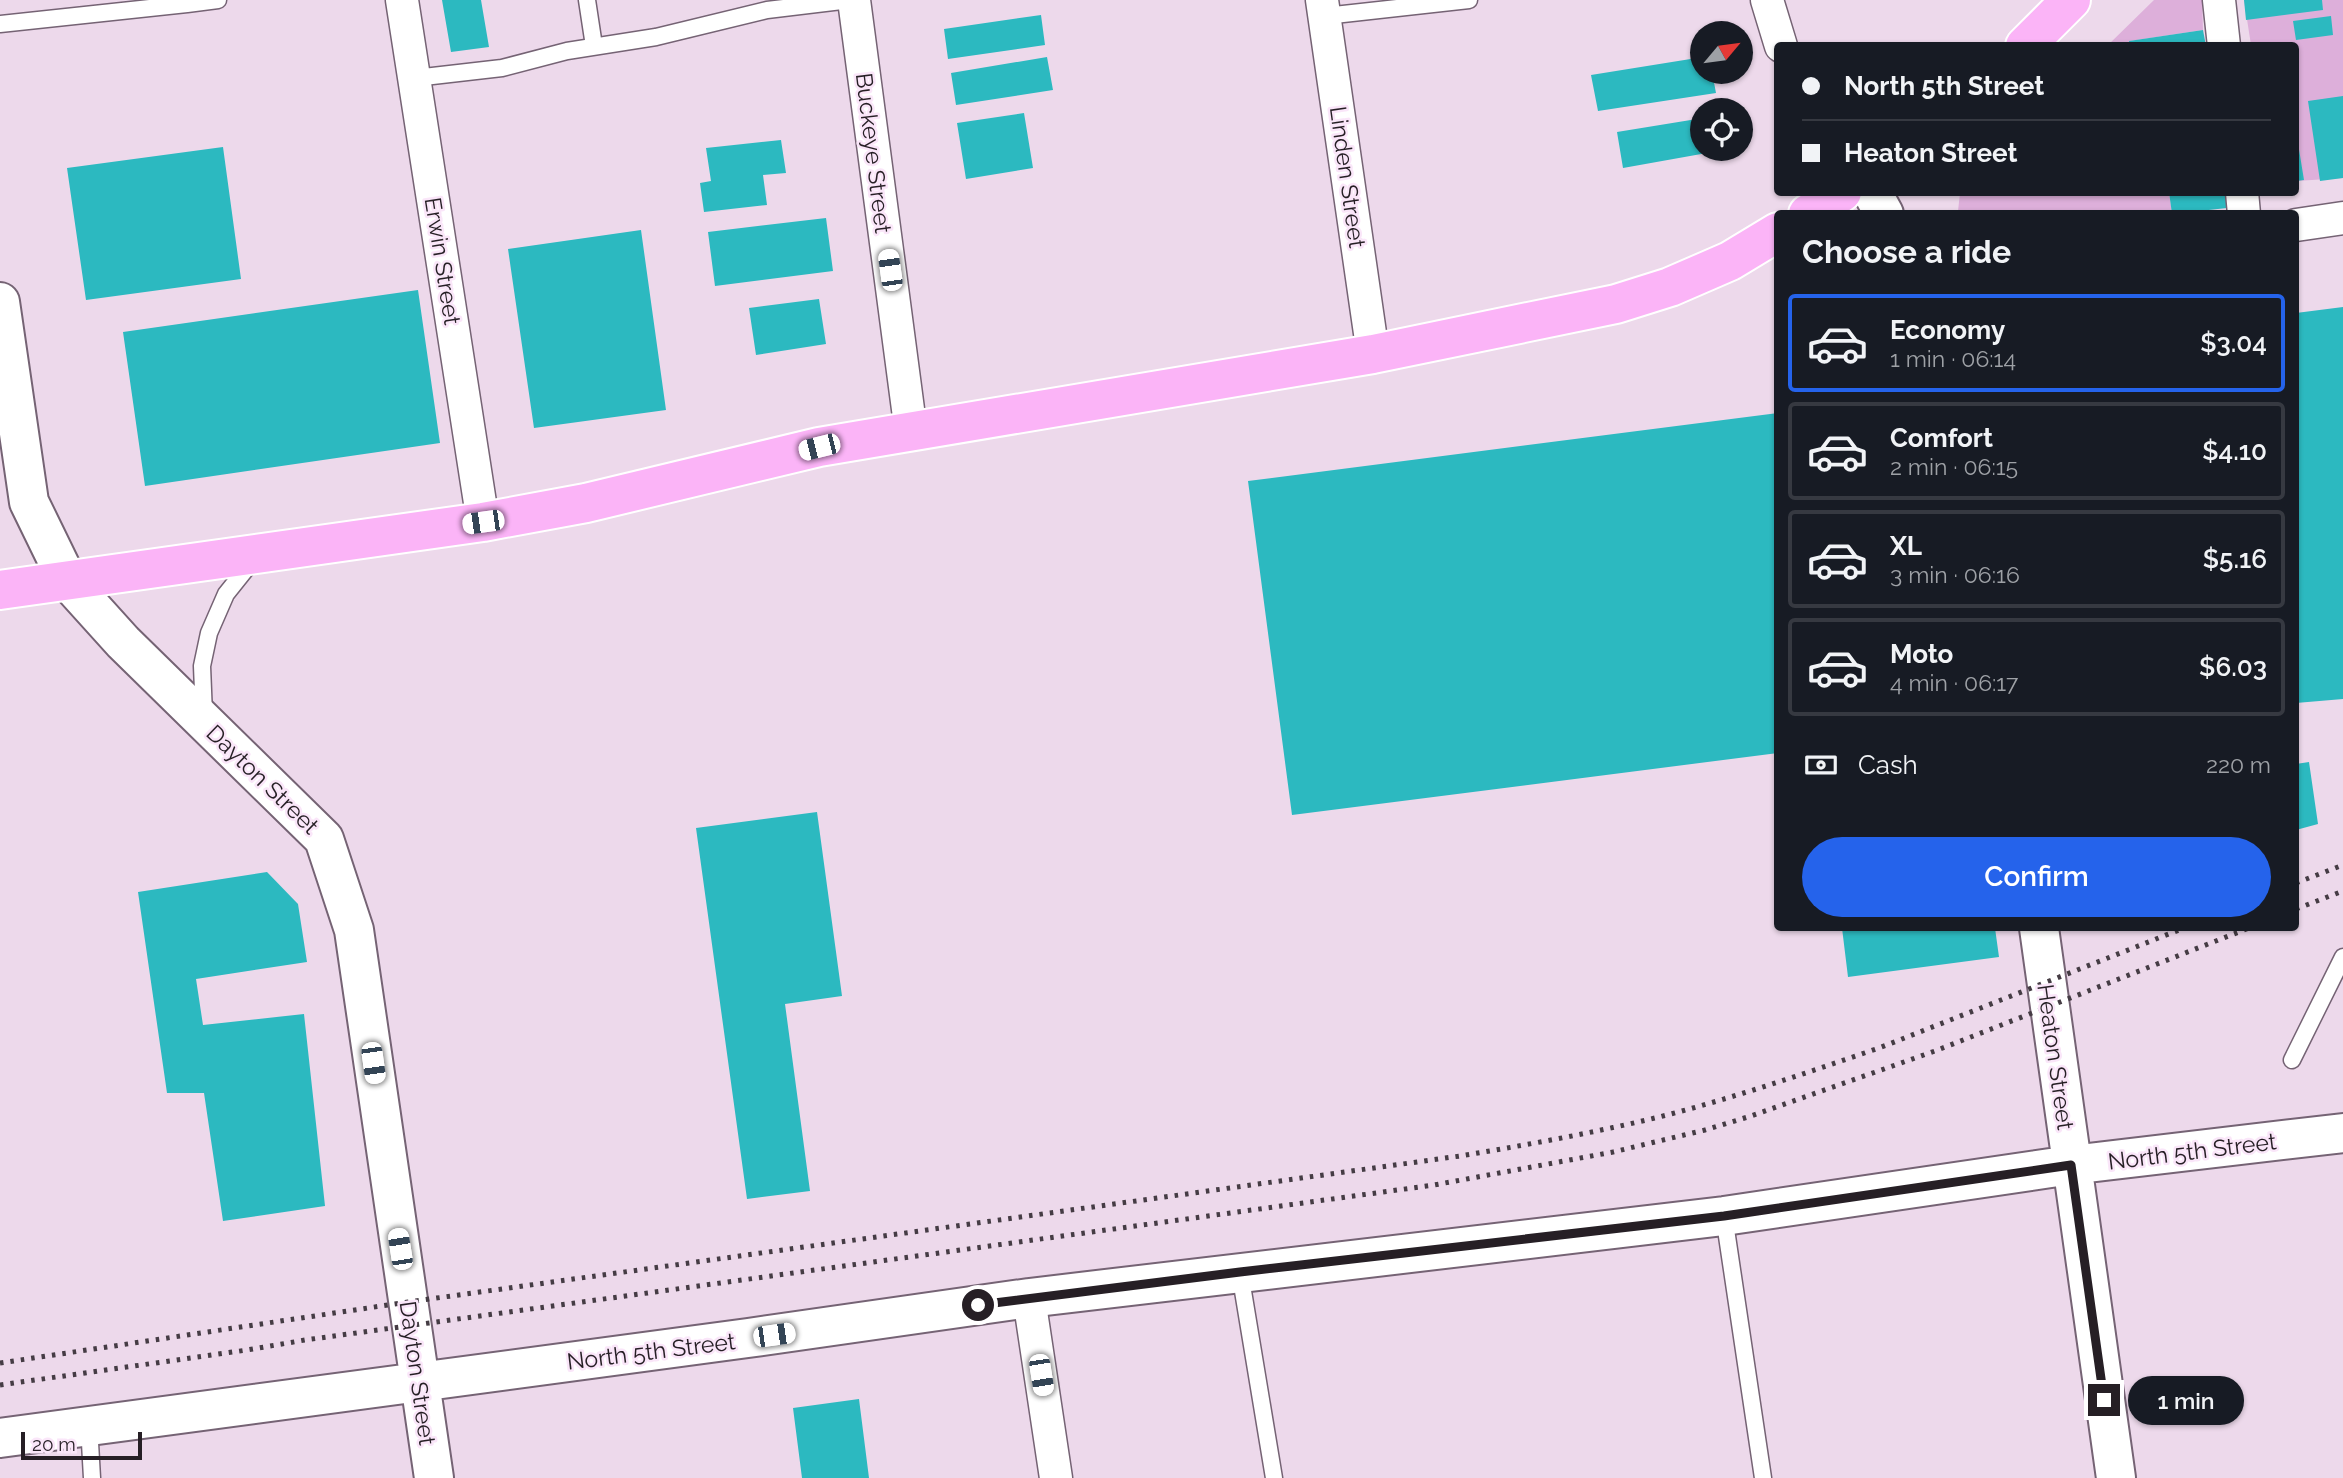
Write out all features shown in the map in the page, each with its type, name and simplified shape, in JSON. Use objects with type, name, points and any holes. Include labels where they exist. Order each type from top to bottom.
[{"type":"highway","points":[[2029,42],[2071,0]]},
{"type":"highway","points":[[1814,210],[1836,196]]},
{"type":"highway","points":[[0,590],[483,522],[586,503],[819,447],[1373,355],[1616,304],[1670,287],[1730,261],[1774,234]]},
{"type":"street","name":"Erwin Street","points":[[402,0],[483,522]]},
{"type":"street","name":"Buckeye Street","points":[[852,0],[911,432]]},
{"type":"street","points":[[1767,0],[1780,42]]},
{"type":"street","points":[[2219,0],[2224,42]]},
{"type":"street","name":"Linden Street","points":[[1323,8],[1373,355]]},
{"type":"street","points":[[2299,225],[2343,218]]},
{"type":"street","name":"Dayton Street","points":[[0,302],[29,502],[67,580],[123,642],[324,839],[354,930],[433,1478]]},
{"type":"street","name":"Heaton Street","points":[[2039,931],[2116,1478]]},
{"type":"street","name":"North 5th Street","points":[[0,1438],[1029,1298],[1724,1216],[2071,1165],[2343,1133]]},
{"type":"street","points":[[1029,1298],[1056,1478]]},
{"type":"lane","points":[[0,24],[218,0]]},
{"type":"lane","points":[[587,0],[594,46]]},
{"type":"lane","points":[[415,78],[502,68],[567,51],[656,37],[767,10],[852,0]]},
{"type":"lane","points":[[1323,8],[1469,0]]},
{"type":"lane","points":[[204,721],[202,666],[209,633],[226,594],[258,554]]},
{"type":"lane","points":[[2292,1060],[2343,957]]},
{"type":"lane","points":[[1724,1216],[1763,1478]]},
{"type":"lane","points":[[1240,1272],[1274,1478]]},
{"type":"lane","points":[[89,1425],[92,1478]]},
{"type":"shaded area","points":[[2154,0],[2202,0],[2203,30],[2130,42],[2111,42]]},
{"type":"shaded area","points":[[2244,0],[2343,0],[2343,178],[2299,181],[2299,42],[2251,42]]},
{"type":"shaded area","points":[[1960,196],[2170,196],[2172,210],[1958,210]]},
{"type":"building","points":[[442,0],[481,0],[489,47],[451,52]]},
{"type":"building","points":[[2244,0],[2322,0],[2323,10],[2246,20]]},
{"type":"building","points":[[1041,15],[1045,45],[948,59],[944,29]]},
{"type":"building","points":[[2331,16],[2333,35],[2296,40],[2293,21]]},
{"type":"building","points":[[2203,30],[2205,42],[2129,42]]},
{"type":"building","points":[[1047,57],[1053,90],[956,105],[951,73]]},
{"type":"building","points":[[1690,59],[1690,84],[1714,84],[1716,93],[1598,111],[1591,75]]},
{"type":"building","points":[[2343,96],[2343,178],[2320,181],[2308,101]]},
{"type":"building","points":[[1024,113],[1033,168],[966,179],[957,123]]},
{"type":"building","points":[[1690,120],[1690,156],[1623,168],[1617,132]]},
{"type":"building","points":[[781,140],[786,173],[763,175],[767,205],[704,212],[700,183],[711,181],[706,148]]},
{"type":"building","points":[[223,147],[241,279],[86,300],[67,168]]},
{"type":"building","points":[[2299,149],[2304,180],[2299,181]]},
{"type":"building","points":[[2170,196],[2226,196],[2227,208],[2171,210]]},
{"type":"building","points":[[826,218],[833,271],[715,286],[708,232]]},
{"type":"building","points":[[641,230],[666,410],[534,428],[508,249]]},
{"type":"building","points":[[418,290],[440,443],[145,486],[123,332]]},
{"type":"building","points":[[819,299],[826,344],[756,355],[749,308]]},
{"type":"building","points":[[2343,307],[2343,699],[2299,703],[2299,313]]},
{"type":"building","points":[[1774,414],[1774,754],[1292,815],[1248,481]]},
{"type":"building","points":[[2309,762],[2318,824],[2299,829],[2299,764]]},
{"type":"building","points":[[817,812],[842,996],[785,1004],[810,1191],[747,1199],[696,828]]},
{"type":"building","points":[[267,872],[298,904],[307,962],[196,979],[203,1025],[304,1014],[325,1206],[223,1221],[204,1093],[167,1093],[138,892]]},
{"type":"building","points":[[1842,931],[1995,931],[1999,957],[1848,977]]},
{"type":"building","points":[[859,1399],[869,1478],[802,1478],[793,1408]]},
{"type":"railway","points":[[2299,882],[2343,865]]},
{"type":"railway","points":[[2299,908],[2343,891]]},
{"type":"railway","points":[[0,1363],[408,1302],[1460,1156],[1535,1143],[1659,1117],[1770,1085],[1879,1048],[2176,931]]},
{"type":"railway","points":[[0,1385],[305,1340],[1434,1185],[1613,1152],[1751,1116],[1935,1051],[2241,931]]},
{"type":"route","points":[[978,1305],[1724,1216],[2071,1165],[2104,1400]]}]
